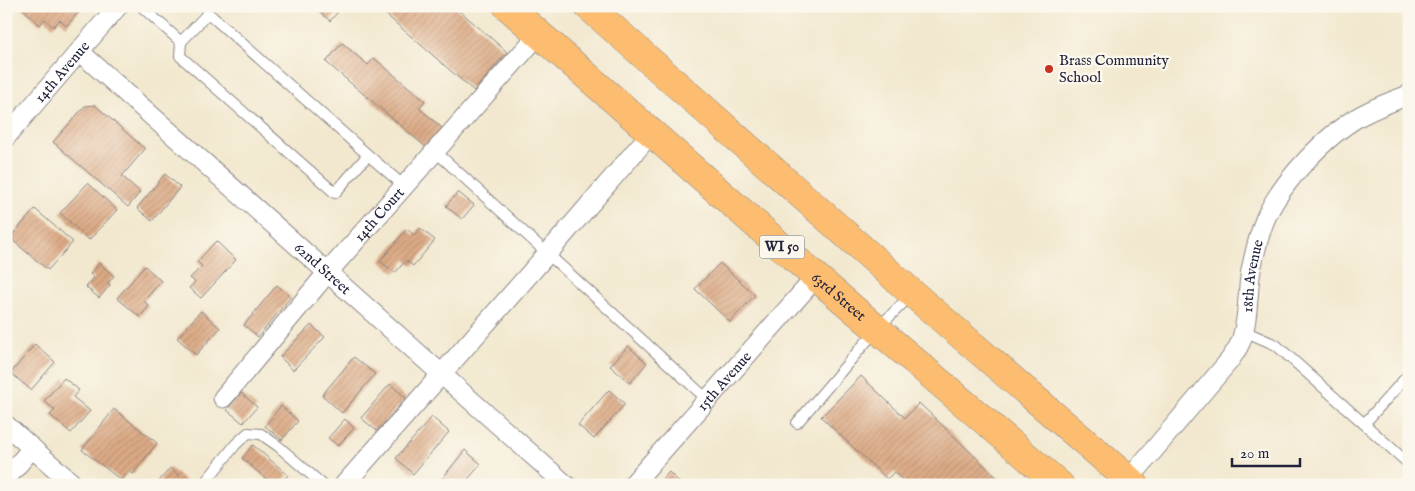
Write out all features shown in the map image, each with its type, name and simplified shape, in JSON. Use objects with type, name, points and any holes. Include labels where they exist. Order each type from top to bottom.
[{"type":"main road","name":"63rd Street","points":[[507,6],[816,277],[1060,485]]},
{"type":"main road","points":[[588,6],[1129,483]]},
{"type":"street","name":"14th Avenue","points":[[6,137],[118,6]]},
{"type":"street","name":"14th Court","points":[[222,398],[328,272],[538,34]]},
{"type":"street","name":"62nd Street","points":[[80,52],[566,485]]},
{"type":"street","name":"18th Avenue","points":[[1129,483],[1229,361],[1242,340],[1247,317],[1251,272],[1258,241],[1267,215],[1285,186],[1307,160],[1330,138],[1359,117],[1409,95]]},
{"type":"street","points":[[344,485],[652,132]]},
{"type":"street","name":"15th Avenue","points":[[632,485],[816,277]]},
{"type":"street","points":[[6,426],[74,485]]},
{"type":"street","points":[[6,479],[32,448]]},
{"type":"lane","points":[[141,6],[181,42]]},
{"type":"lane","points":[[368,155],[335,193],[180,56],[181,42],[208,13],[404,186]]},
{"type":"lane","points":[[435,151],[708,400]]},
{"type":"lane","points":[[796,423],[912,293]]},
{"type":"lane","points":[[1244,331],[1276,345],[1409,464]]},
{"type":"lane","points":[[1364,424],[1409,374]]},
{"type":"lane","points":[[203,485],[236,444],[248,433],[261,434],[278,446],[322,485]]},
{"type":"building","points":[[20,6],[84,6],[66,26],[60,20],[53,27],[45,19],[40,25]]},
{"type":"building","points":[[313,6],[343,6],[330,21]]},
{"type":"building","points":[[388,6],[454,6],[507,52],[474,91],[383,12]]},
{"type":"building","points":[[342,43],[368,65],[374,58],[425,101],[419,108],[443,129],[427,148],[326,62]]},
{"type":"building","points":[[95,105],[145,149],[122,176],[140,192],[128,207],[53,142],[85,106]]},
{"type":"building","points":[[165,174],[180,187],[152,221],[137,208]]},
{"type":"building","points":[[88,183],[117,210],[89,240],[60,213]]},
{"type":"building","points":[[458,192],[474,205],[462,219],[446,206]]},
{"type":"building","points":[[35,209],[73,242],[48,270],[10,238]]},
{"type":"building","points":[[420,228],[435,240],[413,266],[406,260],[395,273],[380,261],[407,229],[414,235]]},
{"type":"building","points":[[216,241],[236,260],[201,298],[189,288],[195,282],[190,278],[202,266],[197,262]]},
{"type":"building","points":[[99,263],[114,276],[108,283],[110,285],[99,298],[86,287],[94,278],[90,274]]},
{"type":"building","points":[[720,263],[755,295],[730,322],[695,289]]},
{"type":"building","points":[[145,266],[161,281],[144,301],[149,306],[140,317],[117,298]]},
{"type":"building","points":[[277,285],[291,297],[258,337],[244,325]]},
{"type":"building","points":[[201,311],[220,328],[196,355],[177,338]]},
{"type":"building","points":[[311,325],[325,337],[293,370],[280,357]]},
{"type":"building","points":[[35,344],[55,362],[31,390],[11,373]]},
{"type":"building","points":[[628,346],[647,363],[630,383],[610,366]]},
{"type":"building","points":[[354,357],[375,374],[342,413],[322,395]]},
{"type":"building","points":[[861,376],[905,418],[919,403],[1005,485],[908,485],[894,472],[887,479],[821,417]]},
{"type":"building","points":[[64,378],[79,390],[73,397],[90,411],[71,433],[50,415],[55,410],[44,401]]},
{"type":"building","points":[[390,384],[406,398],[377,431],[361,418]]},
{"type":"building","points":[[609,390],[625,404],[594,439],[578,425]]},
{"type":"building","points":[[241,393],[257,407],[243,423],[227,410]]},
{"type":"building","points":[[281,406],[298,421],[282,440],[265,426]]},
{"type":"building","points":[[114,409],[157,443],[133,474],[129,471],[121,480],[82,450]]},
{"type":"building","points":[[432,417],[449,432],[413,474],[396,458]]},
{"type":"building","points":[[345,419],[354,428],[338,446],[328,438]]},
{"type":"building","points":[[253,445],[288,475],[280,485],[273,485],[242,458]]},
{"type":"building","points":[[465,450],[481,464],[463,485],[437,485]]},
{"type":"building","points":[[170,468],[187,482],[184,485],[156,485]]},
{"type":"building","points":[[669,472],[682,485],[657,485]]},
{"type":"place","name":"Brass Community School","points":[[1049,69]]}]
